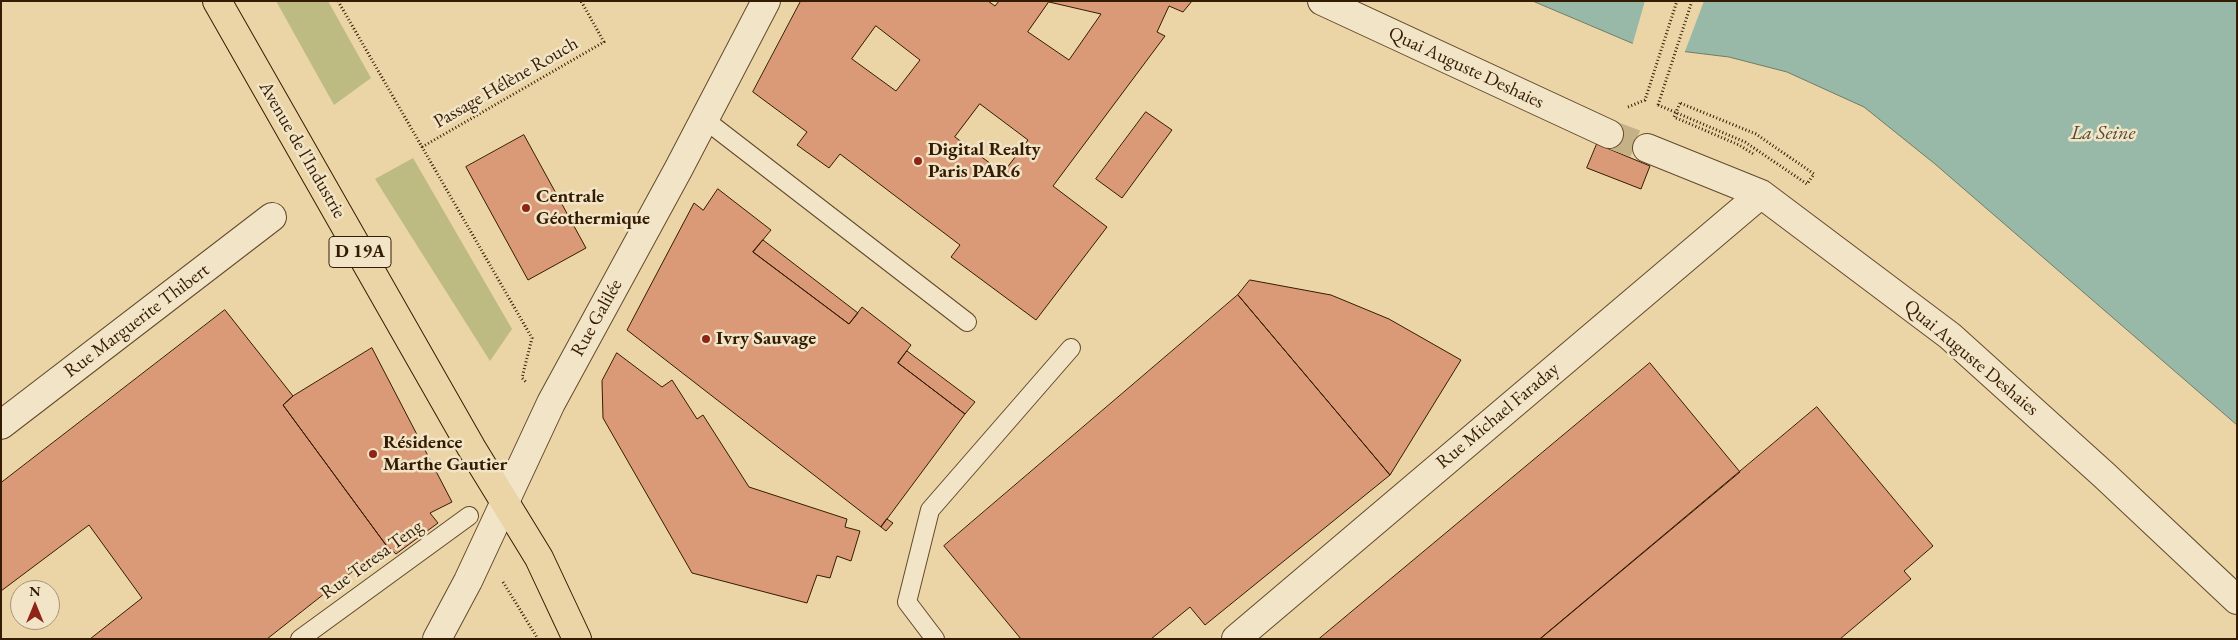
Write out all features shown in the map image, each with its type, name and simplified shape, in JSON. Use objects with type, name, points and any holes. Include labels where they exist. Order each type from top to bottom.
[{"type":"main road","name":"Avenue de l'Industrie","points":[[217,1],[504,501],[539,558],[577,639]]},
{"type":"street","name":"Rue Galilée","points":[[437,639],[468,581],[551,403],[766,1]]},
{"type":"street","name":"Quai Auguste Deshaies","points":[[1322,1],[1610,134]]},
{"type":"street","name":"Quai Auguste Deshaies","points":[[1647,148],[1761,194],[1950,336],[2104,474],[2237,600]]},
{"type":"street","name":"Rue Michael Faraday","points":[[1236,639],[1761,194]]},
{"type":"street","name":"Rue Marguerite Thibert","points":[[1,425],[272,217]]},
{"type":"lane","points":[[704,120],[967,322]]},
{"type":"lane","points":[[935,639],[908,602],[930,510],[1071,348]]},
{"type":"lane","name":"Rue Teresa Teng","points":[[300,639],[469,516]]},
{"type":"path","points":[[338,1],[532,338],[522,378],[551,403]]},
{"type":"path","name":"Passage Hélène Rouch","points":[[422,147],[604,42],[581,1]]},
{"type":"path","points":[[1625,108],[1646,100],[1677,1]]},
{"type":"path","points":[[1692,1],[1658,105],[1676,113],[1744,142],[1807,184],[1814,174],[1756,134],[1680,103],[1677,110],[1674,117],[1739,145],[1786,175]]},
{"type":"shaded area","points":[[276,1],[328,1],[371,78],[334,105]]},
{"type":"shaded area","points":[[413,158],[512,329],[490,361],[375,179]]},
{"type":"water","name":"La Seine","points":[[1533,1],[2237,1],[2237,425],[1935,164],[1864,107],[1787,72],[1729,57],[1639,46]]},
{"type":"pier","points":[[1645,1],[1704,1],[1684,54],[1632,46]]},
{"type":"building","name":"Digital Realty Paris PAR6","points":[[801,1],[988,1],[995,6],[999,1],[1192,1],[1183,12],[1169,6],[1157,32],[1165,36],[1053,186],[1107,227],[1036,320],[951,257],[960,245],[840,154],[829,168],[797,145],[807,132],[753,92]],"holes":[[[1049,2],[1101,14],[1069,60],[1028,32]],[[876,26],[920,60],[896,91],[852,59]],[[980,104],[1028,140],[1003,173],[955,137]]]},
{"type":"building","points":[[1146,112],[1172,130],[1122,198],[1096,179]]},
{"type":"building","name":"Centrale Géothermique","points":[[524,135],[586,248],[528,280],[466,167]]},
{"type":"building","points":[[1597,144],[1650,166],[1641,189],[1587,168]]},
{"type":"building","points":[[718,189],[771,230],[753,252],[849,324],[862,307],[911,345],[898,363],[965,414],[881,527],[627,330],[694,203],[703,210]]},
{"type":"building","points":[[763,240],[858,313],[849,324],[753,252]]},
{"type":"building","points":[[1250,280],[1331,295],[1389,319],[1461,360],[1390,475],[1238,295]]},
{"type":"building","points":[[1238,295],[1390,475],[1205,625],[1190,607],[1151,639],[1021,639],[944,546]]},
{"type":"building","points":[[225,310],[293,396],[283,405],[386,545],[267,639],[90,639],[142,598],[89,525],[16,580],[10,580],[10,584],[1,591],[1,483]]},
{"type":"building","name":"Résidence Marthe Gautier","points":[[372,348],[452,502],[430,513],[438,523],[396,554],[386,545],[283,405],[293,396]]},
{"type":"building","points":[[907,351],[975,402],[965,414],[898,363]]},
{"type":"building","points":[[617,353],[662,387],[672,380],[697,419],[703,415],[749,487],[847,519],[845,527],[860,531],[851,561],[837,556],[830,578],[817,575],[807,603],[692,573],[603,418],[602,381]]},
{"type":"building","points":[[1650,363],[1740,472],[1540,639],[1319,639]]},
{"type":"building","points":[[1817,407],[1933,546],[1904,571],[1911,579],[1840,639],[1540,639]]},
{"type":"building","points":[[887,519],[893,523],[886,531],[881,527]]},
{"type":"tunnel","points":[[1609,134],[1647,148]]},
{"type":"place","name":"Digital Realty Paris PAR6","points":[[918,161]]},
{"type":"place","name":"Centrale Géothermique","points":[[526,208]]},
{"type":"place","name":"Ivry Sauvage","points":[[706,339]]},
{"type":"place","name":"Résidence Marthe Gautier","points":[[373,454]]}]
